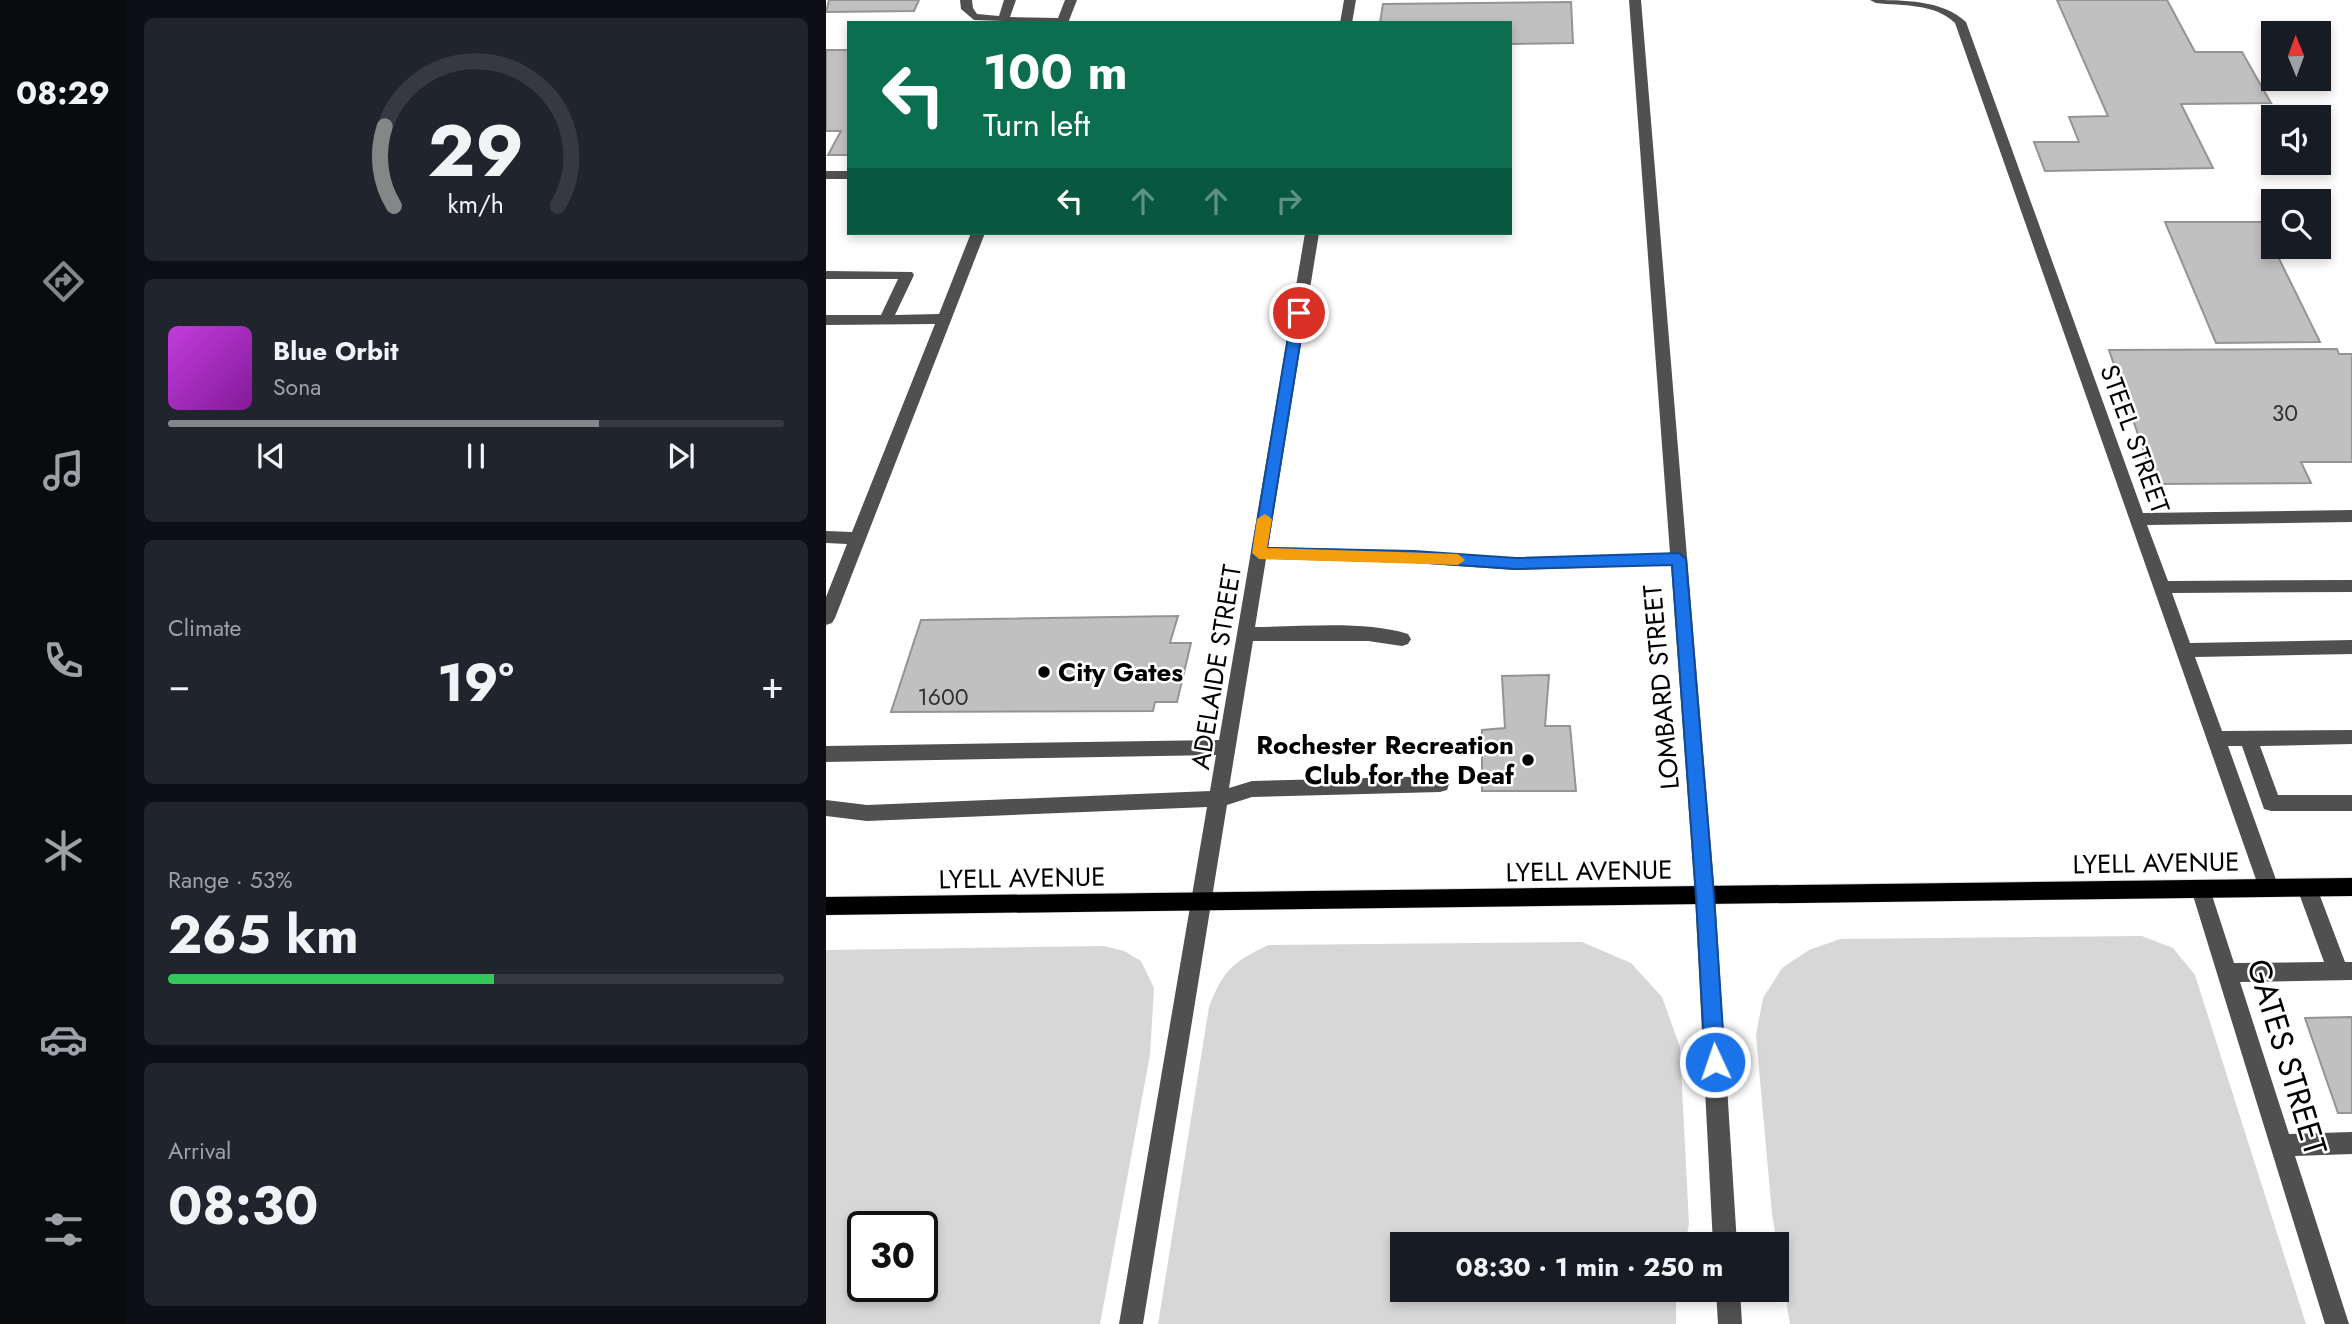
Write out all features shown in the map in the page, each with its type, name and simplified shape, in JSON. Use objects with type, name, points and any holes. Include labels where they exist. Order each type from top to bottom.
[{"type":"main road","name":"LYELL AVENUE","points":[[826,906],[2352,887]]},
{"type":"street","points":[[966,0],[967,9],[974,17],[1032,21]]},
{"type":"street","points":[[1003,20],[1010,0]]},
{"type":"street","points":[[1062,21],[1071,0]]},
{"type":"street","points":[[1346,21],[1350,0]]},
{"type":"street","name":"LOMBARD STREET","points":[[1635,0],[1705,896],[1724,1232]]},
{"type":"street","name":"STEEL STREET","points":[[1876,0],[1948,11],[1960,22],[2269,888]]},
{"type":"street","points":[[826,175],[847,175]]},
{"type":"street","points":[[826,618],[977,235]]},
{"type":"street","name":"ADELAIDE STREET","points":[[1130,1324],[1312,235]]},
{"type":"street","points":[[826,275],[908,275],[886,319]]},
{"type":"street","points":[[826,320],[944,319]]},
{"type":"street","points":[[2137,519],[2352,516]]},
{"type":"street","points":[[826,537],[858,538]]},
{"type":"street","points":[[1259,553],[1414,557],[1516,564],[1679,559]]},
{"type":"street","points":[[2161,587],[2352,586]]},
{"type":"street","points":[[1246,634],[1368,634],[1402,639]]},
{"type":"street","points":[[2184,650],[2352,648]]},
{"type":"street","points":[[2216,739],[2352,737]]},
{"type":"street","points":[[2249,739],[2271,803],[2352,803]]},
{"type":"street","points":[[826,754],[1227,747]]},
{"type":"street","points":[[826,808],[867,813],[1219,799],[1252,789],[1440,784]]},
{"type":"street","points":[[2227,973],[2345,971],[2306,888]]},
{"type":"street","name":"GATES STREET","points":[[2201,889],[2337,1324]]},
{"type":"street","points":[[2281,1145],[2352,1143]]},
{"type":"street","points":[[1729,1302],[1730,1324]]},
{"type":"shaded area","points":[[2142,936],[2173,948],[2195,975],[2306,1324],[1790,1324],[1786,1302],[1789,1302],[1789,1232],[1775,1232],[1756,1035],[1763,998],[1782,968],[1809,950],[1840,939]]},
{"type":"shaded area","points":[[1582,942],[1631,963],[1662,997],[1680,1047],[1687,1232],[1390,1232],[1390,1302],[1676,1302],[1676,1324],[1158,1324],[1209,1007],[1219,984],[1231,968],[1268,945]]},
{"type":"shaded area","points":[[1104,946],[1124,951],[1141,961],[1154,988],[1150,1055],[1100,1324],[826,1324],[826,950]]},
{"type":"building","points":[[829,0],[919,0],[914,11],[826,12]]},
{"type":"building","points":[[2057,0],[2167,0],[2195,52],[2242,52],[2261,85],[2261,91],[2264,91],[2271,103],[2181,104],[2213,168],[2045,171],[2034,142],[2079,142],[2069,117],[2108,116]]},
{"type":"building","points":[[1571,2],[1573,43],[1512,44],[1512,21],[1380,21],[1383,4]]},
{"type":"building","points":[[826,50],[847,50],[847,155],[828,155],[841,131],[826,131]]},
{"type":"building","points":[[2165,222],[2261,222],[2261,259],[2279,259],[2320,342],[2216,343]]},
{"type":"building","points":[[2337,349],[2339,354],[2352,354],[2352,462],[2301,462],[2311,483],[2155,484],[2109,350]]},
{"type":"building","name":"City Gates","points":[[1178,616],[1170,643],[1191,643],[1177,702],[1155,702],[1153,711],[891,712],[921,620]]},
{"type":"building","name":"Rochester Recreation Club for the Deaf","points":[[1549,675],[1545,726],[1570,726],[1576,791],[1482,791],[1482,730],[1505,728],[1502,676]]},
{"type":"building","points":[[2352,1017],[2352,1113],[2338,1113],[2305,1018]]},
{"type":"slow traffic","points":[[1265,519],[1259,553],[1458,560]]},
{"type":"place","name":"City Gates","points":[[1044,672]]},
{"type":"place","name":"Rochester Recreation Club for the Deaf","points":[[1528,760]]},
{"type":"route","points":[[1299,313],[1259,553],[1414,557],[1516,564],[1679,559],[1715,1062]]}]
